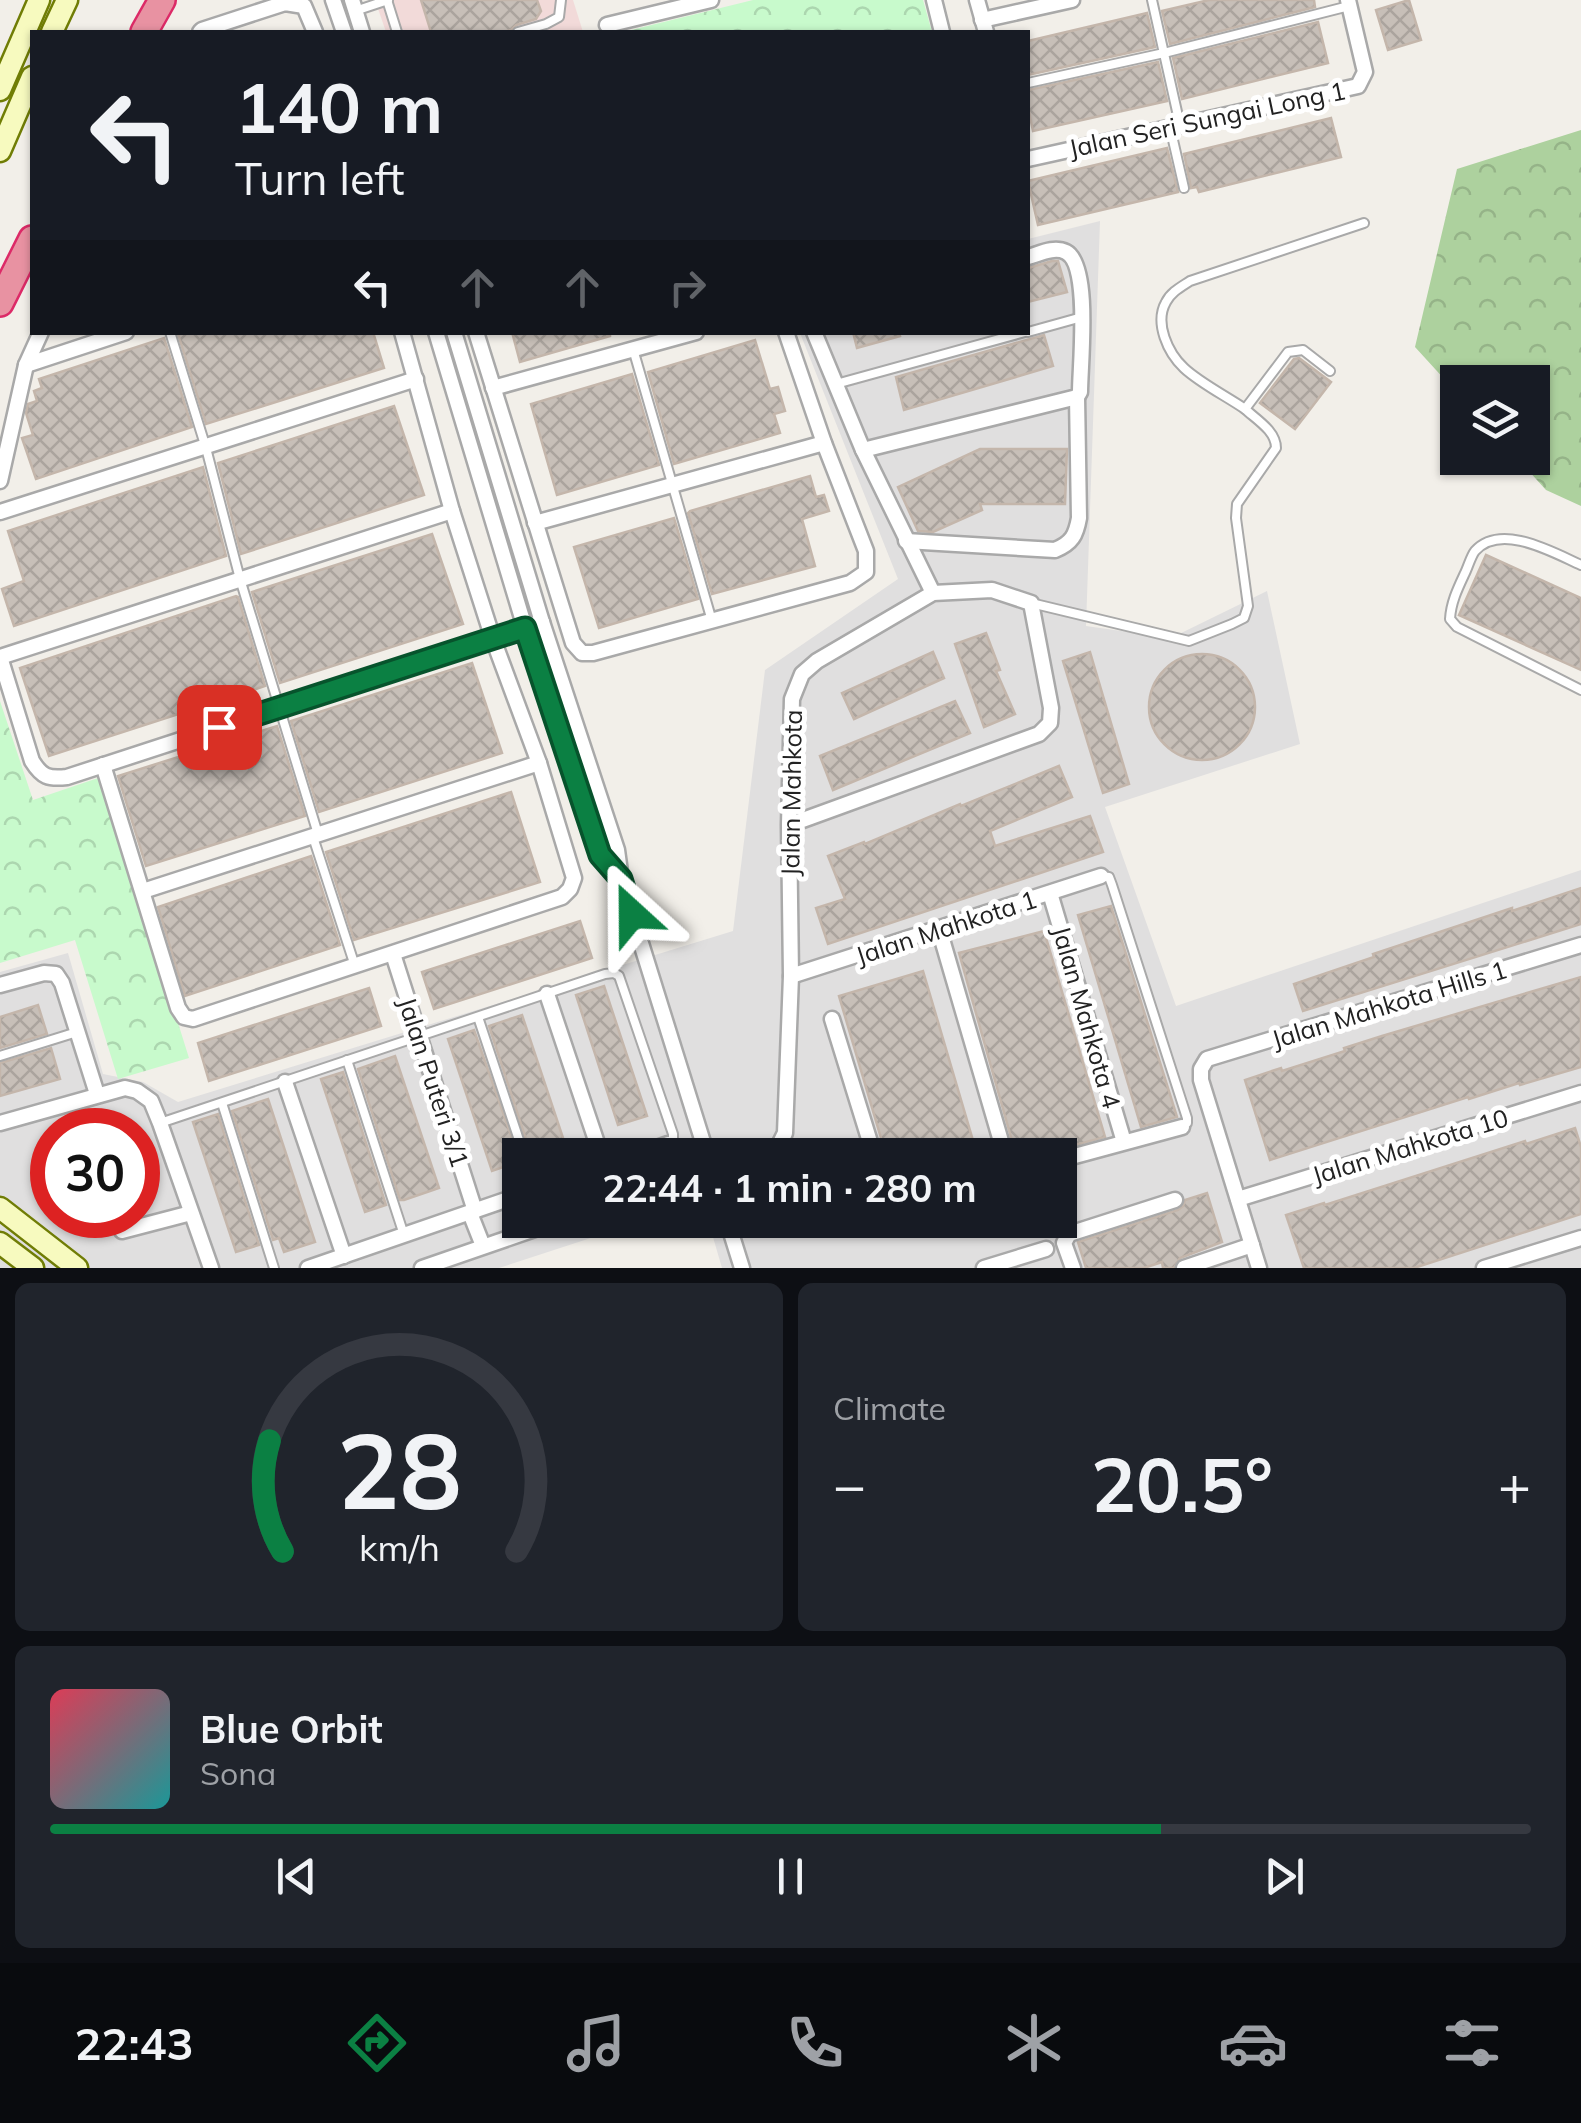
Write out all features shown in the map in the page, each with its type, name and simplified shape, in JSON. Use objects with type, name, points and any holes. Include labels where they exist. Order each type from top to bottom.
[{"type":"highway","points":[[0,303],[30,243]]},
{"type":"street","points":[[0,90],[40,0]]},
{"type":"street","points":[[53,30],[67,0]]},
{"type":"street","points":[[333,0],[343,30]]},
{"type":"street","points":[[606,26],[711,0]]},
{"type":"street","points":[[934,0],[942,30]]},
{"type":"street","points":[[977,0],[984,26],[1072,0]]},
{"type":"street","points":[[202,30],[284,3],[304,6],[314,30]]},
{"type":"street","name":"Jalan Seri Sungai Long 1","points":[[1030,159],[1358,86],[1364,72],[1349,3]]},
{"type":"street","points":[[353,6],[361,30]]},
{"type":"street","points":[[0,150],[30,82]]},
{"type":"street","points":[[906,541],[1055,550],[1068,544],[1076,534],[1081,284],[1076,260],[1068,253],[1056,249],[1030,256]]},
{"type":"street","points":[[0,481],[26,366],[40,335]]},
{"type":"street","points":[[26,366],[117,335]]},
{"type":"street","points":[[104,765],[184,1017],[192,1019],[393,954],[562,897],[570,889],[574,878],[539,763],[492,639],[403,335]]},
{"type":"street","points":[[437,335],[525,628],[600,855],[621,879]]},
{"type":"street","points":[[455,335],[542,622],[618,850],[621,879],[702,1138]]},
{"type":"street","points":[[477,335],[573,643],[582,653],[850,583],[866,572],[866,551],[787,335]]},
{"type":"street","points":[[493,388],[686,335]]},
{"type":"street","points":[[815,335],[863,450],[933,594]]},
{"type":"street","points":[[0,512],[416,379]]},
{"type":"street","points":[[863,450],[1077,397]]},
{"type":"street","points":[[535,524],[824,443]]},
{"type":"street","points":[[452,511],[0,657],[32,761],[40,774],[67,777],[542,622]]},
{"type":"street","name":"Jalan Mahkota","points":[[783,1138],[791,976],[792,698],[802,674],[817,661],[933,594],[992,590],[1031,604]]},
{"type":"street","points":[[789,824],[1039,734],[1050,722],[1051,708],[1031,604]]},
{"type":"street","points":[[142,891],[539,763]]},
{"type":"street","name":"Jalan Mahkota 1","points":[[791,976],[1101,876]]},
{"type":"street","name":"Jalan Mahkota 4","points":[[1050,894],[1124,1142]]},
{"type":"street","points":[[939,930],[1000,1138]]},
{"type":"street","name":"Jalan Mahkota Hills 1","points":[[1238,1199],[1201,1080],[1207,1059],[1581,945]]},
{"type":"street","name":"Jalan Puteri 3/1","points":[[393,954],[487,1245]]},
{"type":"street","points":[[0,985],[56,974],[96,1094]]},
{"type":"street","points":[[548,994],[595,1138]]},
{"type":"street","points":[[832,1019],[869,1138]]},
{"type":"street","points":[[284,1082],[344,1256]]},
{"type":"street","points":[[0,1123],[124,1088],[137,1090],[154,1108]]},
{"type":"street","name":"Jalan Mahkota 10","points":[[1238,1199],[1581,1092]]},
{"type":"street","points":[[160,1123],[211,1268]]},
{"type":"street","points":[[1077,1155],[1182,1127]]},
{"type":"street","points":[[1238,1199],[1259,1268]]},
{"type":"street","points":[[1073,1268],[1064,1243],[1069,1234],[1174,1200]]},
{"type":"street","points":[[308,1268],[502,1202]]},
{"type":"street","points":[[0,1208],[78,1268]]},
{"type":"street","points":[[160,1221],[191,1213]]},
{"type":"street","points":[[422,1268],[508,1238]]},
{"type":"street","points":[[733,1238],[742,1268]]},
{"type":"street","points":[[1484,1268],[1581,1238]]},
{"type":"street","points":[[0,1243],[33,1268]]},
{"type":"street","points":[[1184,1268],[1252,1245]]},
{"type":"street","points":[[984,1268],[1046,1249]]},
{"type":"lane","points":[[353,6],[388,0],[396,30]]},
{"type":"lane","points":[[525,30],[559,18],[561,0]]},
{"type":"lane","points":[[1152,0],[1184,188]]},
{"type":"lane","points":[[1030,83],[1164,53],[1349,3]]},
{"type":"lane","points":[[1031,604],[1189,641],[1244,618],[1248,606],[1237,504],[1276,448],[1276,440],[1245,409],[1184,368],[1168,347],[1161,327],[1164,304],[1190,280],[1364,223]]},
{"type":"lane","points":[[1030,331],[1082,317]]},
{"type":"lane","points":[[171,335],[355,966]]},
{"type":"lane","points":[[836,384],[1015,335]]},
{"type":"lane","points":[[633,350],[712,621]]},
{"type":"lane","points":[[1245,409],[1288,352],[1303,350],[1330,371]]},
{"type":"lane","points":[[1581,565],[1533,543],[1514,539],[1492,541],[1475,551],[1451,606],[1450,619],[1457,627],[1581,690]]},
{"type":"lane","points":[[1101,876],[1109,877],[1112,885],[1187,1118],[1182,1127]]},
{"type":"lane","points":[[160,1123],[606,974],[620,976],[673,1138]]},
{"type":"lane","points":[[478,1017],[518,1138]]},
{"type":"lane","points":[[0,1056],[78,1032]]},
{"type":"lane","points":[[347,1060],[404,1235]]},
{"type":"lane","points":[[222,1103],[274,1268]]},
{"type":"shaded area","points":[[375,0],[573,0],[582,30],[385,30]]},
{"type":"shaded area","points":[[1100,221],[1086,626],[1171,638],[1267,591],[1300,744],[1105,807],[1176,1006],[1581,870],[1581,1268],[722,1268],[713,1238],[1077,1238],[1077,1138],[502,1138],[502,1238],[591,1238],[499,1268],[0,1268],[0,972],[68,953],[103,1074],[143,1082],[178,1102],[733,931],[765,670],[898,579],[801,335],[1030,335],[1030,238]]},
{"type":"green space","points":[[753,0],[923,0],[931,30],[631,30]]},
{"type":"green space","points":[[1581,130],[1581,506],[1546,490],[1532,475],[1550,475],[1550,365],[1440,365],[1440,374],[1415,347],[1457,169]]},
{"type":"green space","points":[[0,701],[33,800],[101,777],[189,1058],[118,1079],[75,940],[0,963]]},
{"type":"building","points":[[421,0],[537,0],[541,11],[536,19],[511,30],[430,30]]},
{"type":"building","points":[[1209,0],[1314,0],[1315,7],[1170,44],[1162,11]]},
{"type":"building","points":[[1409,0],[1421,40],[1388,50],[1376,10]]},
{"type":"building","points":[[1147,13],[1155,47],[1030,75],[1030,41]]},
{"type":"building","points":[[1318,22],[1328,63],[1182,99],[1173,58]]},
{"type":"building","points":[[1158,62],[1167,101],[1033,131],[1030,90]]},
{"type":"building","points":[[1331,118],[1341,157],[1199,192],[1197,187],[1191,188],[1184,154]]},
{"type":"building","points":[[1167,148],[1178,192],[1038,225],[1030,181]]},
{"type":"building","points":[[1058,261],[1067,292],[1030,301],[1030,267]]},
{"type":"building","points":[[178,335],[374,335],[384,368],[206,424]]},
{"type":"building","points":[[513,335],[610,335],[610,336],[520,362]]},
{"type":"building","points":[[854,335],[900,335],[900,336],[857,348]]},
{"type":"building","points":[[1044,335],[1053,366],[904,410],[896,377]]},
{"type":"building","points":[[164,338],[192,427],[36,479],[22,438],[33,435],[26,413],[28,404],[37,401],[34,391],[42,388],[39,379]]},
{"type":"building","points":[[755,340],[770,389],[778,387],[785,411],[774,414],[780,433],[674,464],[648,372]]},
{"type":"building","points":[[1299,358],[1331,382],[1295,429],[1260,403],[1294,359]]},
{"type":"building","points":[[632,374],[659,465],[557,495],[531,404]]},
{"type":"building","points":[[394,406],[424,495],[241,554],[218,463]]},
{"type":"building","points":[[980,449],[1067,449],[1065,504],[980,504],[982,510],[933,532],[918,531],[898,487]]},
{"type":"building","points":[[203,467],[226,556],[14,626],[2,589],[24,581],[8,531]]},
{"type":"building","points":[[810,476],[816,497],[824,495],[829,511],[802,519],[815,566],[712,594],[688,513]]},
{"type":"building","points":[[674,518],[698,599],[599,628],[574,547]]},
{"type":"building","points":[[432,534],[463,624],[280,683],[252,592]]},
{"type":"building","points":[[1486,555],[1581,598],[1581,670],[1459,615]]},
{"type":"building","points":[[236,596],[265,686],[49,756],[20,668]]},
{"type":"building","points":[[986,633],[1000,670],[996,671],[1015,714],[984,727],[955,644]]},
{"type":"building","points":[[933,652],[944,678],[854,719],[842,693]]},
{"type":"building","points":[[1090,652],[1129,784],[1103,793],[1063,661]]},
{"type":"building","points":[[1202,654],[1222,658],[1240,669],[1251,687],[1255,707],[1251,727],[1240,745],[1222,756],[1202,760],[1182,756],[1164,745],[1153,727],[1149,707],[1153,687],[1164,669],[1182,658]]},
{"type":"building","points":[[472,663],[502,753],[319,812],[291,721]]},
{"type":"building","points":[[955,701],[970,733],[833,790],[820,756]]},
{"type":"building","points":[[277,726],[305,816],[146,866],[118,776]]},
{"type":"building","points":[[1059,766],[1072,797],[990,831],[995,846],[1090,816],[1103,852],[828,944],[816,908],[845,899],[828,856]]},
{"type":"building","points":[[511,792],[540,882],[354,940],[326,852]]},
{"type":"building","points":[[311,856],[340,945],[185,996],[158,907]]},
{"type":"building","points":[[1581,888],[1581,924],[1303,1011],[1294,984],[1374,957],[1373,954]]},
{"type":"building","points":[[1111,906],[1177,1117],[1141,1127],[1078,915]]},
{"type":"building","points":[[580,921],[592,958],[434,1009],[422,972]]},
{"type":"building","points":[[1044,931],[1105,1137],[1077,1145],[1077,1138],[1011,1138],[959,953]]},
{"type":"building","points":[[923,971],[972,1138],[881,1138],[839,996]]},
{"type":"building","points":[[1581,977],[1581,1067],[1468,1097],[1270,1160],[1245,1080]]},
{"type":"building","points":[[604,986],[647,1116],[618,1125],[576,995]]},
{"type":"building","points":[[369,988],[381,1026],[209,1081],[198,1043]]},
{"type":"building","points":[[38,1005],[47,1034],[0,1048],[0,1017]]},
{"type":"building","points":[[522,1015],[563,1138],[525,1138],[489,1026]]},
{"type":"building","points":[[474,1030],[512,1138],[502,1138],[502,1167],[492,1171],[448,1039]]},
{"type":"building","points":[[51,1048],[60,1079],[0,1096],[0,1063]]},
{"type":"building","points":[[395,1056],[439,1188],[404,1200],[400,1200],[358,1069]]},
{"type":"building","points":[[343,1072],[386,1205],[365,1212],[321,1079]]},
{"type":"building","points":[[268,1099],[315,1242],[284,1252],[279,1238],[273,1240],[232,1111]]},
{"type":"building","points":[[218,1114],[259,1245],[236,1252],[193,1122]]},
{"type":"building","points":[[1575,1128],[1581,1147],[1581,1214],[1414,1268],[1304,1268],[1286,1215]]},
{"type":"building","points":[[1207,1193],[1222,1242],[1180,1258],[1174,1268],[1163,1268],[1162,1262],[1144,1268],[1086,1268],[1078,1242],[1178,1210],[1185,1200]]},
{"type":"route","points":[[219,727],[525,628],[600,855],[621,879],[632,914]]}]
